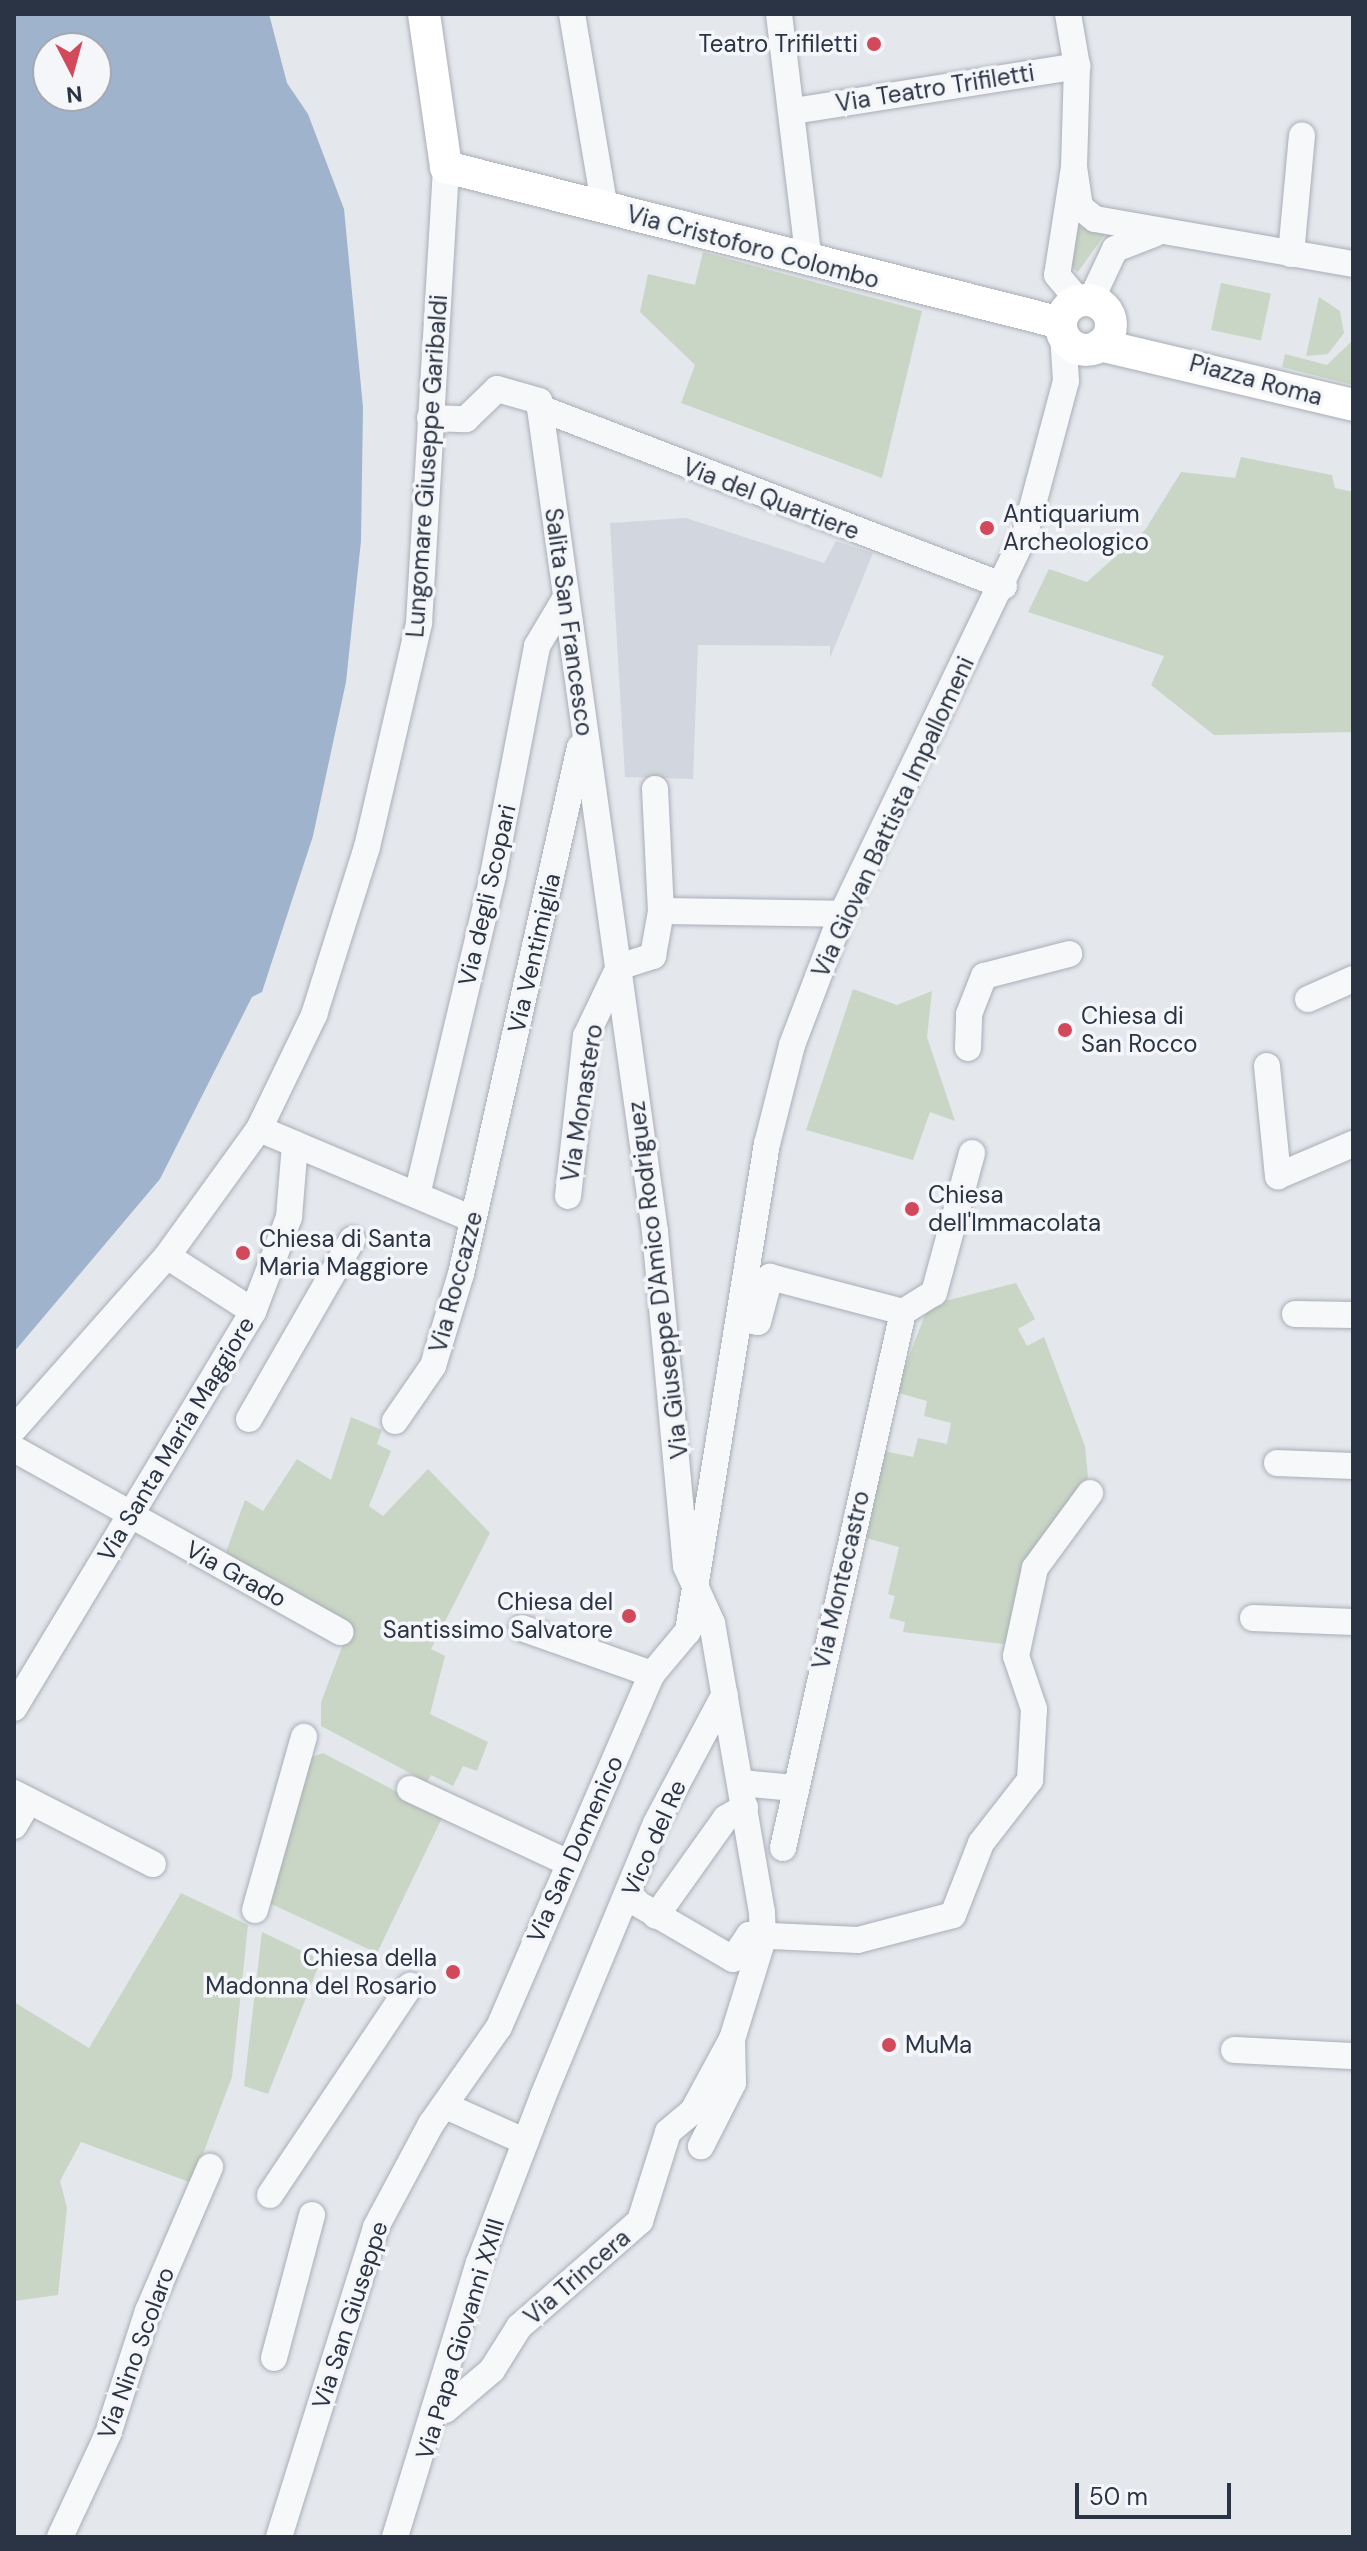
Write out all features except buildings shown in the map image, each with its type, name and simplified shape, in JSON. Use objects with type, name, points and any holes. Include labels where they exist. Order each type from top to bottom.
[{"type":"main road","name":"Lungomare Giuseppe Garibaldi","points":[[424,14],[446,167]]},
{"type":"main road","name":"Via Cristoforo Colombo","points":[[446,167],[809,262],[1080,314]]},
{"type":"main road","points":[[1080,314],[1111,327],[1097,347]]},
{"type":"main road","name":"Piazza Roma","points":[[1080,314],[1159,355]]},
{"type":"main road","name":"Piazza Roma","points":[[1097,347],[1159,355],[1353,405]]},
{"type":"street","points":[[572,14],[605,209]]},
{"type":"street","points":[[779,14],[794,111],[809,262]]},
{"type":"street","points":[[1068,14],[1077,66],[1074,167],[1086,214],[1157,234],[1353,264]]},
{"type":"street","name":"Via Teatro Trifiletti","points":[[794,111],[1077,66]]},
{"type":"street","points":[[1291,254],[1302,136]]},
{"type":"street","name":"Lungomare Giuseppe Garibaldi","points":[[14,1429],[167,1256],[259,1129],[314,1015],[406,690],[419,623],[446,167]]},
{"type":"street","name":"Piazza Roma","points":[[1074,167],[1057,275],[1080,314]]},
{"type":"street","points":[[1080,314],[1115,249],[1157,234]]},
{"type":"street","name":"Via Giovan Battista Impallomeni","points":[[697,1592],[707,1488],[777,1102],[842,914],[1004,586],[1066,381],[1080,314]]},
{"type":"street","name":"Via Giovan Battista Impallomeni","points":[[1066,381],[1097,347]]},
{"type":"street","points":[[430,418],[466,419],[497,389],[528,393],[540,408]]},
{"type":"street","name":"Via del Quartiere","points":[[540,408],[1004,586]]},
{"type":"street","name":"Salita San Francesco","points":[[540,408],[619,967]]},
{"type":"street","name":"Via degli Scopari","points":[[417,1195],[493,875],[537,646],[565,599]]},
{"type":"street","name":"Via Ventimiglia","points":[[483,1179],[584,727]]},
{"type":"street","points":[[619,967],[653,956],[661,911],[655,789]]},
{"type":"street","points":[[661,911],[842,914]]},
{"type":"street","points":[[968,1048],[969,1014],[984,976],[1069,954]]},
{"type":"street","name":"Via Monastero","points":[[568,1196],[586,1036],[619,967]]},
{"type":"street","name":"Via Giuseppe D'Amico Rodriguez","points":[[619,967],[676,1417],[686,1566],[712,1623],[743,1795],[763,1939]]},
{"type":"street","points":[[1308,999],[1353,979]]},
{"type":"street","points":[[1267,1066],[1278,1176],[1353,1144]]},
{"type":"street","points":[[259,1129],[468,1217]]},
{"type":"street","name":"Via Santa Maria Maggiore","points":[[14,1708],[126,1512],[245,1330],[289,1217],[295,1144]]},
{"type":"street","points":[[740,1319],[758,1322],[770,1277],[903,1312],[934,1293],[972,1153]]},
{"type":"street","name":"Via Roccazze","points":[[395,1421],[433,1366],[483,1179]]},
{"type":"street","points":[[249,1419],[352,1240]]},
{"type":"street","points":[[167,1256],[245,1306]]},
{"type":"street","name":"Via Montecastro","points":[[783,1848],[903,1312]]},
{"type":"street","points":[[1295,1314],[1353,1315]]},
{"type":"street","name":"Via Grado","points":[[14,1449],[340,1632]]},
{"type":"street","points":[[1277,1463],[1353,1466]]},
{"type":"street","points":[[628,1898],[733,1959],[749,1935],[763,1939],[858,1940],[953,1915],[981,1843],[1030,1780],[1034,1709],[1023,1689],[1016,1656],[1035,1568],[1090,1493]]},
{"type":"street","name":"Via San Domenico","points":[[448,2107],[499,2027],[652,1674],[688,1631],[697,1592]]},
{"type":"street","points":[[1253,1618],[1353,1622]]},
{"type":"street","points":[[522,1628],[652,1674]]},
{"type":"street","name":"Vico del Re","points":[[526,2142],[656,1823],[725,1694]]},
{"type":"street","points":[[255,1910],[304,1737]]},
{"type":"street","points":[[656,1916],[743,1795],[794,1788]]},
{"type":"street","points":[[410,1789],[569,1863]]},
{"type":"street","points":[[14,1826],[21,1797],[153,1864]]},
{"type":"street","points":[[701,2146],[733,2083],[732,2039],[763,1939]]},
{"type":"street","points":[[270,2195],[410,1986]]},
{"type":"street","name":"Via Trincera","points":[[437,2408],[445,2410],[492,2370],[519,2327],[640,2221],[668,2132],[693,2111],[732,2039]]},
{"type":"street","points":[[1234,2050],[1353,2056]]},
{"type":"street","points":[[448,2107],[526,2142]]},
{"type":"street","name":"Via San Giuseppe","points":[[279,2537],[376,2227],[431,2124],[448,2107]]},
{"type":"street","name":"Via Papa Giovanni XXIII","points":[[395,2537],[479,2263],[526,2142]]},
{"type":"street","name":"Via Nino Scolaro","points":[[60,2537],[103,2447],[148,2311],[210,2167]]},
{"type":"street","points":[[274,2358],[312,2215]]},
{"type":"shaded area","points":[[686,518],[824,563],[836,541],[873,553],[830,658],[830,646],[698,645],[693,779],[625,777],[610,523]]},
{"type":"green space","points":[[1078,226],[1105,234],[1078,272],[1071,267]]},
{"type":"green space","points":[[703,252],[922,311],[882,478],[681,403],[695,365],[640,312],[648,274],[695,285]]},
{"type":"green space","points":[[1221,283],[1271,294],[1261,341],[1211,330]]},
{"type":"green space","points":[[1319,297],[1340,311],[1344,333],[1328,354],[1306,356]]},
{"type":"green space","points":[[1353,340],[1353,385],[1282,367],[1285,354],[1327,365]]},
{"type":"green space","points":[[1241,457],[1332,475],[1335,488],[1353,492],[1353,732],[1214,735],[1151,685],[1164,656],[1028,612],[1049,569],[1087,582],[1145,530],[1181,472],[1235,478]]},
{"type":"green space","points":[[853,989],[897,1005],[932,991],[927,1037],[955,1121],[930,1112],[913,1160],[806,1130]]},
{"type":"green space","points":[[1016,1283],[1035,1319],[1018,1329],[1027,1346],[1044,1337],[1085,1446],[1088,1477],[1011,1645],[903,1632],[905,1622],[889,1618],[895,1596],[888,1594],[899,1547],[859,1536],[879,1450],[913,1457],[918,1438],[947,1444],[951,1423],[924,1416],[927,1401],[895,1392],[929,1305]]},
{"type":"green space","points":[[351,1417],[382,1430],[377,1444],[391,1451],[369,1506],[383,1516],[428,1469],[490,1533],[431,1649],[445,1656],[430,1714],[488,1742],[477,1771],[463,1766],[453,1786],[431,1775],[427,1782],[321,1726],[321,1702],[348,1631],[287,1598],[291,1589],[224,1557],[245,1500],[263,1511],[297,1459],[331,1480]]},
{"type":"green space","points":[[323,1753],[443,1816],[377,1953],[267,1902],[312,1757]]},
{"type":"green space","points":[[181,1893],[248,1925],[232,2077],[192,2183],[81,2142],[60,2181],[67,2208],[58,2295],[14,2301],[14,2002],[89,2048]]},
{"type":"green space","points":[[262,1932],[321,1960],[268,2094],[244,2086]]},
{"type":"water","points":[[14,14],[269,14],[287,83],[308,114],[344,209],[363,407],[361,541],[346,682],[313,836],[262,992],[252,997],[160,1179],[14,1352]]},
{"type":"place","name":"Teatro Trifiletti","points":[[874,44]]},
{"type":"place","name":"Antiquarium Archeologico","points":[[987,528]]},
{"type":"place","name":"Chiesa di San Rocco","points":[[1065,1030]]},
{"type":"place","name":"Chiesa dell'Immacolata","points":[[912,1209]]},
{"type":"place","name":"Chiesa di Santa Maria Maggiore","points":[[243,1253]]},
{"type":"place","name":"Chiesa del Santissimo Salvatore","points":[[629,1616]]},
{"type":"place","name":"Chiesa della Madonna del Rosario","points":[[453,1972]]},
{"type":"place","name":"MuMa","points":[[889,2045]]}]
